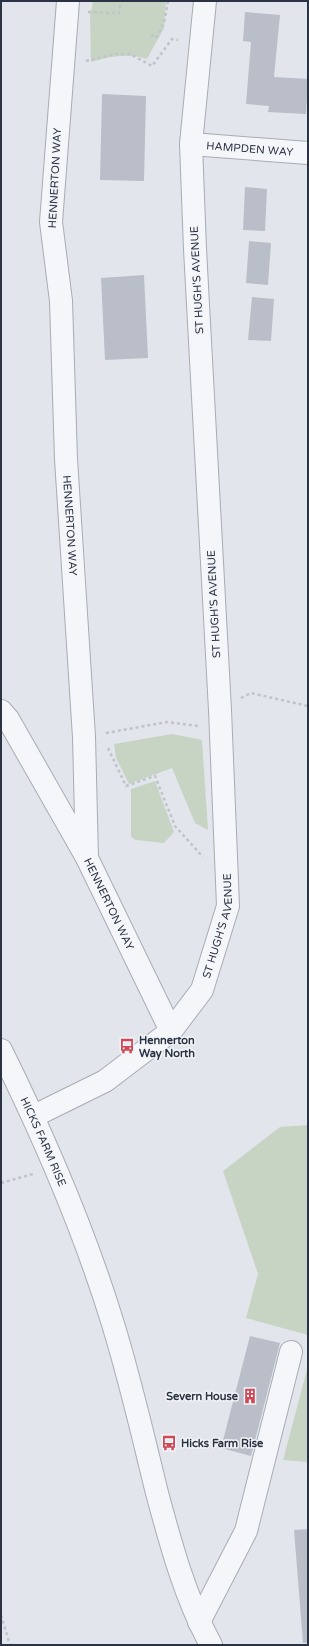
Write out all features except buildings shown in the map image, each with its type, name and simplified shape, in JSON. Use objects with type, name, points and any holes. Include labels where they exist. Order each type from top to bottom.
[{"type":"street","name":"HENNERTON WAY","points":[[68,1],[51,222],[61,301],[66,459],[84,737],[87,858],[171,1031]]},
{"type":"street","name":"ST HUGH'S AVENUE","points":[[34,1116],[105,1081],[171,1031],[202,990],[228,906],[191,144],[205,1]]},
{"type":"street","name":"HAMPDEN WAY","points":[[191,144],[308,153]]},
{"type":"street","points":[[1,711],[15,732],[87,858]]},
{"type":"street","name":"HICKS FARM RISE","points":[[1,1050],[34,1116],[86,1244],[113,1324],[173,1554],[199,1622],[211,1645]]},
{"type":"street","points":[[199,1622],[246,1532],[291,1352]]},
{"type":"path","points":[[112,13],[119,13],[121,1]]},
{"type":"path","points":[[151,35],[156,38],[164,23],[168,1]]},
{"type":"path","points":[[87,60],[115,54],[130,54],[152,66],[172,39]]},
{"type":"path","points":[[251,693],[308,706]]},
{"type":"path","points":[[84,737],[167,722],[220,728]]},
{"type":"path","points":[[84,737],[104,742],[126,786],[155,776],[175,826],[227,884]]},
{"type":"path","points":[[1,1183],[56,1167]]},
{"type":"path","points":[[1,1615],[10,1645]]},
{"type":"green space","points":[[93,1],[166,1],[164,28],[147,59],[133,56],[119,56],[91,62],[90,16]]},
{"type":"green space","points":[[172,734],[202,740],[208,830],[195,823],[172,768],[129,784],[116,758],[114,744]]},
{"type":"green space","points":[[155,781],[174,832],[164,843],[136,840],[131,837],[131,789]]},
{"type":"green space","points":[[308,1125],[308,1335],[246,1318],[258,1274],[223,1171],[280,1127]]},
{"type":"green space","points":[[308,1366],[308,1462],[283,1460]]},
{"type":"place","name":"Hennerton Way North","points":[[127,1046]]},
{"type":"place","name":"Severn House","points":[[250,1396]]},
{"type":"place","name":"Hicks Farm Rise","points":[[169,1443]]}]
